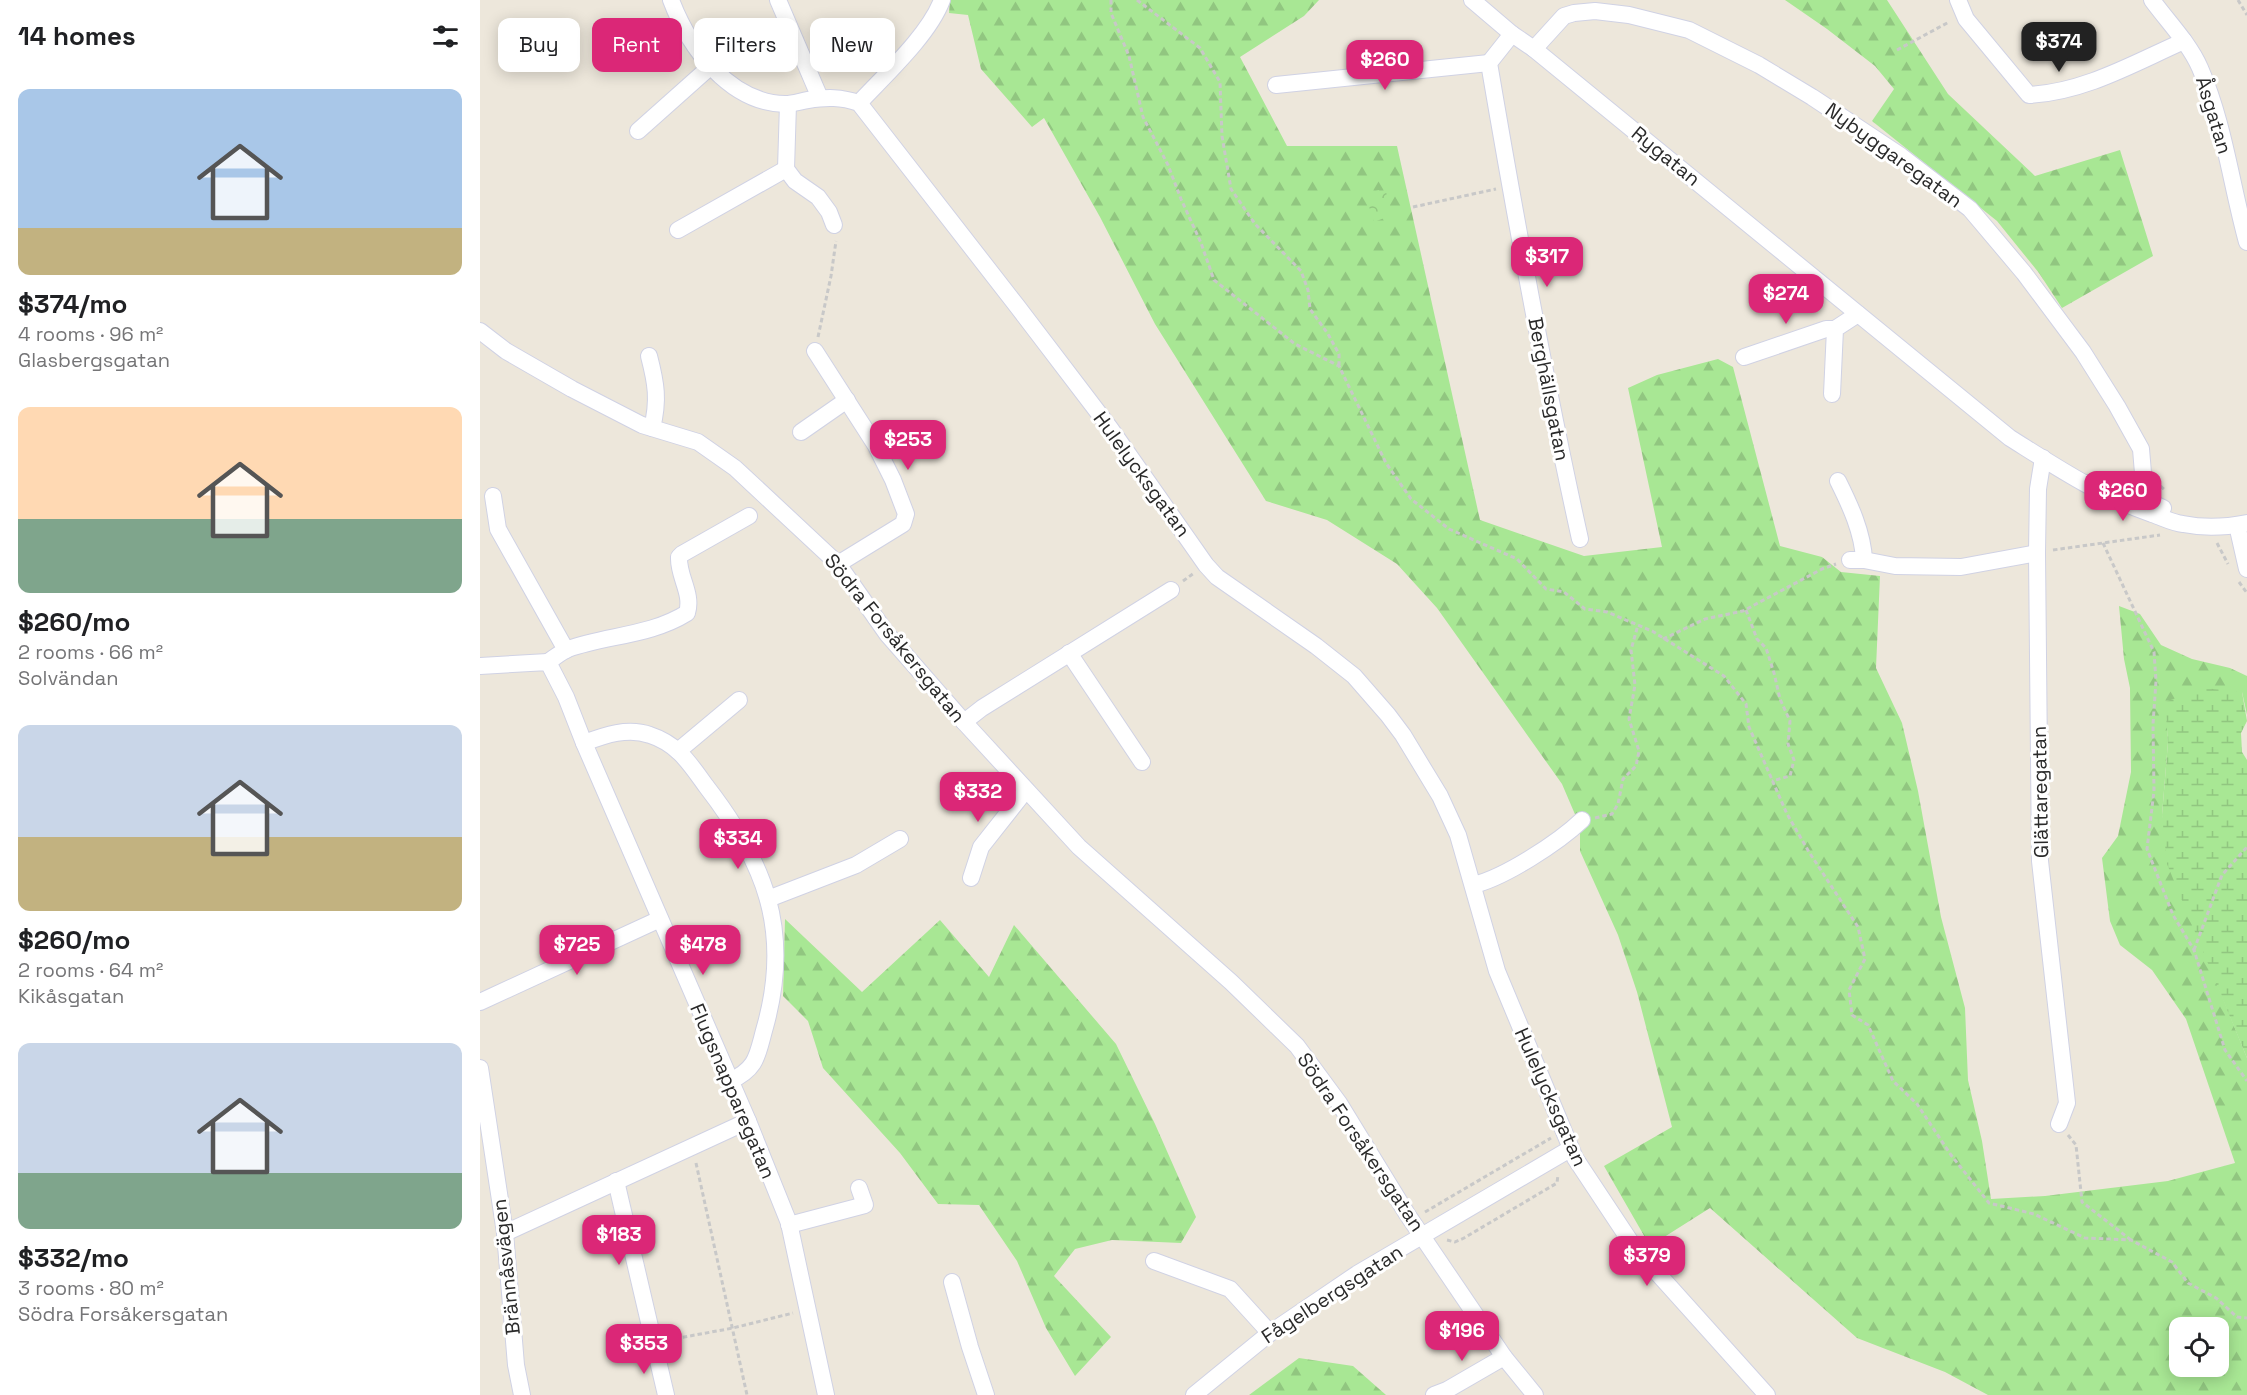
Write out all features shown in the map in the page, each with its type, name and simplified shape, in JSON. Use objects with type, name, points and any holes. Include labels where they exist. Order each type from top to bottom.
[{"type":"street","points":[[671,0],[687,36],[694,44]]},
{"type":"street","points":[[778,0],[820,98]]},
{"type":"street","points":[[720,72],[739,90],[769,102],[788,104],[834,97],[859,103],[922,32],[938,10],[942,0]]},
{"type":"street","name":"Rygatan","points":[[1472,0],[2010,438],[2110,498],[2181,524],[2202,526],[2242,524]]},
{"type":"street","name":"Åsgatan","points":[[2152,0],[2184,41],[2199,67],[2214,107],[2247,242]]},
{"type":"street","points":[[1961,7],[2029,95],[2047,94],[2106,77],[2184,41]]},
{"type":"street","name":"Nybyggaregatan","points":[[1534,49],[1564,16],[1574,13],[1595,11],[1629,15],[1689,30],[1776,75],[1892,150],[1970,210],[2024,273],[2083,352],[2117,406],[2141,449],[2143,473]]},
{"type":"street","points":[[1276,85],[1489,63],[1512,34]]},
{"type":"street","name":"Berghällsgatan","points":[[1489,63],[1510,186],[1580,539]]},
{"type":"street","points":[[638,131],[699,72]]},
{"type":"street","name":"Hulelycksgatan","points":[[859,103],[1110,428],[1206,565],[1217,577],[1316,646],[1354,676],[1388,715],[1440,796],[1458,835],[1497,971],[1570,1149],[1635,1247],[1767,1395]]},
{"type":"street","points":[[788,104],[786,169],[795,181],[818,197],[829,212],[834,225]]},
{"type":"street","points":[[678,230],[786,169]]},
{"type":"street","points":[[1744,357],[1826,329],[1835,329],[1858,314]]},
{"type":"street","points":[[1832,394],[1835,329]]},
{"type":"street","name":"Södra Forsåkersgatan","points":[[480,332],[506,351],[572,389],[652,428],[698,442],[735,468],[838,564],[887,634],[1080,848],[1231,982],[1297,1046],[1339,1103],[1412,1220],[1431,1236],[1504,1356],[1535,1395]]},
{"type":"street","points":[[815,351],[876,446],[893,480],[906,514],[903,525],[838,564]]},
{"type":"street","points":[[650,356],[656,387],[657,408],[652,428]]},
{"type":"street","points":[[801,432],[847,400]]},
{"type":"street","name":"Glättaregatan","points":[[2043,458],[2038,489],[2037,553],[2040,861],[2067,1103],[2059,1124]]},
{"type":"street","points":[[1838,481],[1850,506],[1864,548],[1857,560],[1895,566],[1961,567],[2037,553]]},
{"type":"street","points":[[493,496],[498,529],[566,650]]},
{"type":"street","points":[[480,666],[548,662],[566,650],[668,624],[687,613],[689,603],[679,557],[749,516]]},
{"type":"street","points":[[2239,573],[2242,524]]},
{"type":"street","points":[[964,722],[982,708],[1171,590]]},
{"type":"street","points":[[1069,653],[1142,762]]},
{"type":"street","name":"Flugsnapparegatan","points":[[548,662],[566,697],[748,1121],[789,1225],[826,1395]]},
{"type":"street","points":[[678,751],[739,700]]},
{"type":"street","points":[[584,743],[625,731],[649,734],[674,746],[727,813],[743,839],[768,899],[774,920],[776,965],[769,1012],[756,1060],[746,1074],[730,1081]]},
{"type":"street","points":[[971,878],[981,847],[1026,790]]},
{"type":"street","points":[[1473,885],[1485,882],[1540,852],[1565,836],[1582,820]]},
{"type":"street","points":[[768,899],[856,865],[900,839]]},
{"type":"street","points":[[480,1002],[660,919]]},
{"type":"street","name":"Brännåsvägen","points":[[480,1068],[505,1233],[516,1365],[522,1395]]},
{"type":"street","points":[[505,1233],[748,1121]]},
{"type":"street","name":"Fågelbergsgatan","points":[[1194,1395],[1270,1333],[1357,1274],[1431,1236],[1570,1149]]},
{"type":"street","points":[[616,1182],[666,1395]]},
{"type":"street","points":[[789,1225],[865,1205],[859,1188]]},
{"type":"street","points":[[1154,1261],[1230,1289],[1270,1333]]},
{"type":"street","points":[[952,1282],[964,1329],[987,1395]]},
{"type":"street","points":[[1434,1395],[1455,1386],[1504,1356]]},
{"type":"path","points":[[1111,0],[1112,13],[1129,56],[1143,117],[1168,165],[1180,198],[1202,243],[1214,280],[1295,344],[1339,366]]},
{"type":"path","points":[[1137,0],[1200,48],[1220,82],[1222,136],[1231,189],[1255,224],[1301,271],[1308,290],[1310,309],[1339,354],[1339,366],[1386,463],[1411,498],[1449,529],[1517,559],[1546,589],[1564,592],[1585,609],[1607,612],[1638,625],[1724,676],[1746,704],[1749,727],[1787,814],[1858,927],[1865,959],[1849,990],[1852,1015],[1868,1025],[1893,1081],[1917,1104],[1989,1203],[2034,1214],[2085,1239],[2131,1240]]},
{"type":"path","points":[[2238,0],[2247,15]]},
{"type":"path","points":[[1897,50],[1961,7]]},
{"type":"path","points":[[1413,207],[1510,186]]},
{"type":"path","points":[[815,351],[836,244],[834,225]]},
{"type":"path","points":[[2037,553],[2166,534]]},
{"type":"path","points":[[2215,539],[2239,573],[2247,593]]},
{"type":"path","points":[[2103,543],[2154,652],[2156,681],[2153,724],[2154,791],[2147,849],[2173,915],[2194,950],[2225,1050],[2247,1082]]},
{"type":"path","points":[[1171,590],[1206,565]]},
{"type":"path","points":[[1663,639],[1705,619],[1746,610],[1822,569]]},
{"type":"path","points":[[1746,610],[1757,639],[1766,648],[1780,699],[1790,721],[1788,744],[1794,760],[1790,776],[1772,781]]},
{"type":"path","points":[[1612,814],[1618,804],[1623,779],[1636,766],[1639,751],[1629,718],[1635,685],[1631,650],[1638,625]]},
{"type":"path","points":[[2194,950],[2222,875],[2247,847]]},
{"type":"path","points":[[2059,1124],[2076,1145],[2082,1202],[2131,1240],[2172,1262],[2188,1283],[2216,1298],[2237,1317],[2247,1318]]},
{"type":"path","points":[[1412,1220],[1563,1131]]},
{"type":"path","points":[[692,1147],[747,1395]]},
{"type":"path","points":[[1431,1236],[1455,1242],[1557,1183],[1560,1167]]},
{"type":"path","points":[[654,1343],[733,1328],[807,1310]]},
{"type":"green space","points":[[950,0],[1319,0],[1304,16],[1240,57],[1287,146],[1397,146],[1480,520],[1584,556],[1662,547],[1628,388],[1657,375],[1718,359],[1733,367],[1780,546],[1822,557],[1841,572],[1880,576],[1876,668],[1902,723],[1918,791],[1941,917],[1965,1008],[1968,1080],[1982,1141],[1991,1199],[2045,1196],[2168,1181],[2235,1163],[2186,1019],[2152,970],[2120,945],[2110,921],[2102,858],[2118,836],[2131,772],[2130,688],[2124,659],[2119,606],[2140,614],[2161,645],[2192,659],[2230,668],[2247,676],[2247,715],[2242,692],[2166,702],[2168,742],[2162,815],[2216,981],[2247,1058],[2247,1395],[1988,1395],[1945,1372],[1857,1338],[1710,1208],[1650,1246],[1604,1166],[1672,1127],[1637,992],[1618,935],[1580,851],[1580,826],[1562,784],[1437,608],[1397,564],[1327,520],[1266,501],[1155,324],[1100,217],[1044,118],[1032,127],[981,69],[968,15],[949,13]]},
{"type":"green space","points":[[1785,0],[1887,0],[1948,94],[2035,176],[2120,150],[2153,256],[2062,308],[2039,273],[1997,221],[1872,121],[1894,89],[1875,66]]},
{"type":"green space","points":[[1379,190],[1380,194],[1386,192],[1392,215],[1374,222],[1365,194]]},
{"type":"green space","points":[[2204,688],[2242,692],[2247,721],[2241,733],[2242,752],[2247,760],[2247,1058],[2167,864],[2162,815],[2168,742],[2165,702]]},
{"type":"green space","points":[[785,919],[862,992],[940,920],[989,977],[1014,925],[1116,1044],[1155,1124],[1196,1217],[1181,1243],[1112,1240],[1075,1249],[1054,1276],[1111,1337],[1075,1376],[1046,1328],[1017,1261],[979,1205],[938,1204],[900,1153],[823,1068],[808,1021],[783,996]]},
{"type":"green space","points":[[1299,1358],[1353,1366],[1386,1395],[1249,1395]]}]
